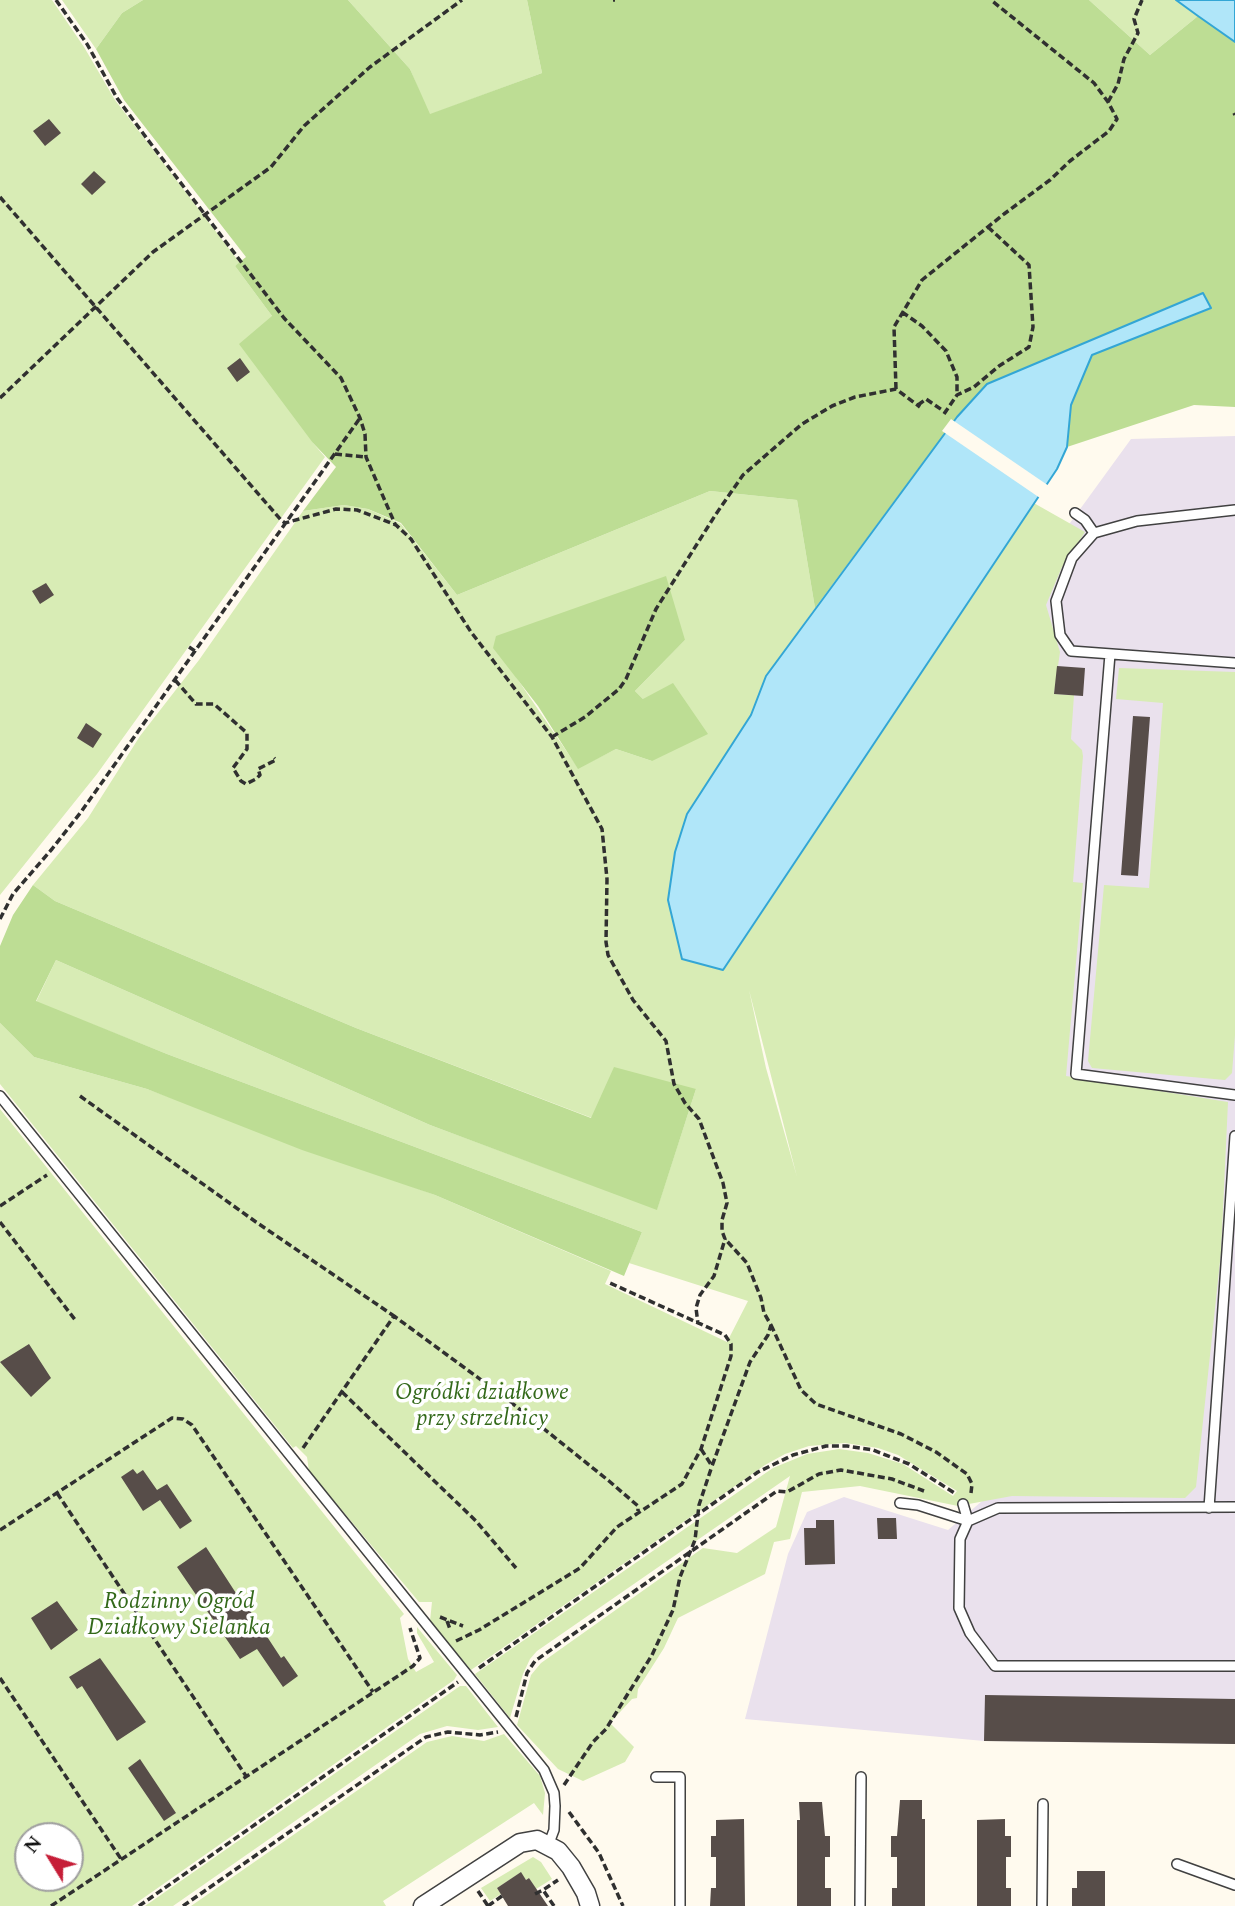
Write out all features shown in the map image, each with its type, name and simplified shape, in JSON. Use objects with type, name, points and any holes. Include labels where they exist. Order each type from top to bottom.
[{"type":"street","points":[[423,1906],[520,1843],[537,1840],[558,1851],[571,1867],[590,1906]]},
{"type":"lane","points":[[1235,510],[1137,522],[1094,533],[1072,558],[1056,601],[1060,635],[1071,651],[1235,663]]},
{"type":"lane","points":[[1075,513],[1085,520],[1094,533]]},
{"type":"lane","points":[[1110,654],[1076,1074],[1235,1095]]},
{"type":"lane","points":[[0,1096],[544,1770],[554,1793],[554,1829],[548,1846]]},
{"type":"lane","points":[[1209,1508],[1235,1136]]},
{"type":"lane","points":[[964,1501],[968,1521],[960,1539],[959,1608],[970,1633],[995,1667],[1235,1666]]},
{"type":"lane","points":[[900,1503],[918,1505],[968,1521],[998,1508],[1235,1507]]},
{"type":"lane","points":[[656,1777],[680,1777],[680,1906]]},
{"type":"lane","points":[[860,1906],[861,1777]]},
{"type":"lane","points":[[1042,1906],[1043,1804]]},
{"type":"lane","points":[[1177,1864],[1235,1885]]},
{"type":"path","points":[[56,0],[87,44],[117,98],[284,318],[341,379],[360,418],[365,434],[366,457],[396,525]]},
{"type":"path","points":[[0,398],[153,252],[271,167],[304,126],[370,67],[462,0]]},
{"type":"path","points":[[896,389],[894,327],[922,280],[1050,180],[1109,131],[1116,119],[1094,83],[991,0]]},
{"type":"path","points":[[1108,102],[1118,84],[1124,59],[1138,33],[1135,19],[1142,0]]},
{"type":"path","points":[[0,197],[285,523]]},
{"type":"path","points":[[552,737],[585,717],[619,690],[656,609],[716,514],[743,475],[802,424],[832,405],[855,397],[896,389],[919,406],[926,399],[945,413],[957,395],[974,387],[999,366],[1029,347],[1033,327],[1029,264],[988,226]]},
{"type":"path","points":[[902,312],[922,326],[947,351],[957,377],[957,395]]},
{"type":"path","points":[[0,919],[13,894],[81,811],[360,418]]},
{"type":"path","points":[[335,454],[366,457]]},
{"type":"path","points":[[139,1906],[771,1465],[806,1450],[848,1446],[889,1455],[909,1464],[947,1487],[964,1501],[972,1484],[967,1474],[936,1452],[901,1434],[816,1404],[801,1390],[764,1313],[747,1264],[725,1239],[722,1220],[727,1203],[726,1193],[702,1127],[674,1084],[666,1041],[633,1000],[608,955],[607,879],[602,829],[552,737],[471,632],[411,539],[396,525],[357,510],[337,509],[285,523]]},
{"type":"path","points":[[189,647],[195,651]]},
{"type":"path","points":[[175,680],[196,704],[214,704],[247,733],[247,748],[233,768],[240,781],[246,784],[256,779],[260,775],[257,768],[276,761],[274,758]]},
{"type":"path","points":[[80,1096],[256,1222],[394,1316],[503,1396],[599,1472],[638,1506],[638,1512]]},
{"type":"path","points":[[0,1206],[50,1173]]},
{"type":"path","points":[[0,1222],[76,1321]]},
{"type":"path","points":[[698,1324],[696,1308],[700,1294],[714,1276],[725,1239]]},
{"type":"path","points":[[447,1621],[455,1641],[458,1642],[580,1568],[617,1527],[682,1484],[701,1449],[731,1356],[731,1344],[725,1335],[610,1283]]},
{"type":"path","points":[[301,1451],[394,1316]]},
{"type":"path","points":[[624,1906],[599,1853],[554,1793],[562,1787],[593,1742],[606,1729],[652,1656],[673,1610],[680,1577],[695,1540],[698,1516],[712,1466],[750,1362],[768,1335],[771,1325]]},
{"type":"path","points":[[342,1392],[477,1521],[516,1569]]},
{"type":"path","points":[[0,1530],[172,1418],[187,1421],[373,1692]]},
{"type":"path","points":[[701,1449],[712,1466]]},
{"type":"path","points":[[777,1491],[787,1492],[819,1474],[841,1470],[892,1479],[930,1494]]},
{"type":"path","points":[[57,1493],[246,1776]]},
{"type":"path","points":[[51,1906],[413,1666],[420,1658],[410,1625],[418,1616]]},
{"type":"path","points":[[0,1678],[121,1860]]},
{"type":"path","points":[[535,1894],[552,1884]]},
{"type":"path","points":[[475,1887],[488,1906],[502,1896]]},
{"type":"path","points":[[543,1890],[554,1906]]},
{"type":"shaded area","points":[[1235,436],[1235,1744],[984,1741],[745,1719],[788,1554],[807,1512],[844,1497],[948,1530],[1028,1462],[1022,589],[1131,439]]},
{"type":"green space","points":[[0,0],[52,0],[115,100],[240,263],[235,266],[272,316],[313,443],[325,457],[97,774],[0,895]]},
{"type":"green space","points":[[62,0],[143,0],[122,13],[96,49]]},
{"type":"green space","points":[[143,0],[348,0],[410,69],[430,114],[542,73],[527,0],[1089,0],[1150,55],[1198,16],[1235,42],[1235,407],[1194,405],[1067,447],[1071,406],[1092,355],[1210,309],[1202,293],[987,384],[936,445],[815,608],[797,500],[710,491],[457,595],[401,523],[368,509],[344,505],[303,511],[336,467],[313,443],[239,344],[272,316],[235,266],[246,257],[124,100],[96,49],[122,13]]},
{"type":"green space","points":[[348,0],[527,0],[542,73],[429,115],[410,69]]},
{"type":"green space","points":[[1089,0],[1176,0],[1198,16],[1150,55]]},
{"type":"green space","name":"Ogródki działkowe przy strzelnicy","points":[[710,491],[797,500],[815,608],[766,676],[751,715],[687,814],[722,969],[1032,502],[1085,532],[1062,567],[1046,605],[1060,652],[1054,694],[1074,695],[1071,739],[1082,750],[1083,756],[1073,882],[1083,883],[1066,1076],[1228,1102],[1221,1252],[1196,1487],[1185,1498],[1012,1496],[958,1506],[860,1486],[802,1492],[790,1539],[774,1542],[765,1574],[678,1618],[664,1648],[638,1689],[637,1698],[632,1699],[610,1723],[634,1747],[625,1762],[583,1781],[558,1769],[517,1725],[531,1675],[541,1663],[703,1548],[737,1553],[776,1527],[790,1476],[537,1651],[523,1674],[510,1718],[475,1674],[773,1468],[807,1454],[839,1449],[868,1453],[903,1464],[953,1496],[957,1491],[898,1455],[878,1448],[845,1443],[809,1446],[785,1454],[765,1465],[471,1670],[430,1621],[432,1602],[419,1602],[309,1471],[307,1457],[296,1446],[293,1448],[0,1084],[0,1023],[34,1057],[147,1089],[435,1195],[611,1271],[605,1284],[727,1342],[748,1301],[629,1263],[642,1232],[167,1054],[36,1002],[56,960],[430,1125],[657,1209],[696,1089],[592,1118],[356,1028],[55,901],[33,885],[88,818],[140,736],[199,660],[303,511],[344,505],[368,509],[401,524],[457,595]],"holes":[[[685,640],[635,691],[643,699],[652,761],[616,749],[578,768],[516,677]],[[749,990],[797,1177],[766,1068]]]},
{"type":"green space","points":[[666,576],[685,640],[635,691],[643,699],[673,683],[708,734],[652,761],[616,749],[578,769],[538,706],[493,648],[496,636]]},
{"type":"green space","points":[[1119,668],[1235,672],[1235,1035],[1232,1073],[1225,1080],[1092,1068],[1088,1061],[1104,885],[1149,888],[1163,703],[1116,699]]},
{"type":"green space","points":[[33,885],[55,901],[356,1028],[591,1118],[614,1067],[696,1089],[657,1210],[430,1125],[56,960],[36,1001],[167,1054],[642,1232],[624,1276],[435,1195],[302,1150],[147,1089],[34,1057],[0,1023],[0,946],[13,915]]},
{"type":"green space","name":"Rodzinny Ogród Działkowy Sielanka","points":[[0,1109],[404,1614],[400,1618],[408,1659],[416,1672],[434,1662],[417,1633],[417,1627],[457,1675],[454,1680],[132,1906],[0,1906]]},
{"type":"green space","points":[[460,1686],[466,1686],[498,1727],[478,1730],[447,1726],[420,1734],[173,1906],[145,1906]]},
{"type":"green space","points":[[504,1734],[540,1776],[545,1793],[543,1815],[534,1803],[383,1901],[386,1906],[191,1906],[427,1742],[452,1736],[484,1741]]},
{"type":"green space","points":[[533,1857],[541,1862],[552,1879],[536,1889],[529,1878],[526,1880],[520,1873],[497,1888],[501,1894],[490,1901],[481,1888]]},
{"type":"water","points":[[1176,0],[1235,0],[1235,42],[1198,16]]},
{"type":"water","points":[[1203,293],[1211,308],[1092,355],[1071,405],[1067,447],[1057,469],[723,970],[682,959],[668,900],[675,852],[687,814],[751,715],[766,676],[957,417],[987,384]]},
{"type":"pier","points":[[951,419],[1049,486],[1040,498],[942,431]]},
{"type":"building","points":[[49,119],[61,133],[45,146],[33,131]]},
{"type":"building","points":[[94,171],[106,182],[92,195],[81,184]]},
{"type":"building","points":[[240,358],[250,372],[237,382],[227,368]]},
{"type":"building","points":[[46,583],[54,595],[40,604],[32,591]]},
{"type":"building","points":[[1057,666],[1085,668],[1083,696],[1054,694]]},
{"type":"building","points":[[1133,716],[1150,717],[1138,876],[1121,875]]},
{"type":"building","points":[[86,723],[102,734],[93,748],[77,738]]},
{"type":"building","points":[[29,1344],[51,1378],[31,1397],[0,1362]]},
{"type":"building","points":[[133,1469],[137,1474],[143,1470],[157,1490],[167,1484],[192,1521],[180,1529],[160,1500],[143,1511],[121,1477]]},
{"type":"building","points":[[877,1518],[896,1518],[897,1539],[878,1539]]},
{"type":"building","points":[[816,1520],[834,1520],[835,1564],[805,1565],[804,1528],[816,1528]]},
{"type":"building","points":[[206,1547],[281,1658],[284,1656],[298,1676],[283,1687],[257,1649],[240,1659],[177,1567]]},
{"type":"building","points":[[57,1601],[78,1630],[51,1650],[31,1618]]},
{"type":"building","points":[[100,1658],[146,1722],[117,1741],[82,1686],[77,1689],[69,1677]]},
{"type":"building","points":[[985,1695],[1235,1699],[1235,1744],[984,1741]]},
{"type":"building","points":[[140,1759],[176,1813],[164,1821],[128,1768]]},
{"type":"building","points":[[900,1800],[922,1800],[922,1819],[925,1819],[925,1906],[892,1906],[892,1888],[897,1888],[897,1857],[891,1857],[891,1836],[897,1836]]},
{"type":"building","points":[[799,1802],[822,1802],[825,1836],[830,1836],[830,1857],[825,1857],[825,1888],[831,1888],[831,1906],[797,1906]]},
{"type":"building","points":[[744,1819],[745,1906],[710,1906],[711,1888],[716,1888],[716,1857],[711,1857],[711,1836],[716,1836],[716,1820]]},
{"type":"building","points":[[1005,1819],[1005,1836],[1011,1836],[1011,1857],[1006,1857],[1006,1888],[1011,1888],[1011,1906],[977,1906],[977,1820]]},
{"type":"building","points":[[1077,1871],[1105,1871],[1105,1906],[1072,1906],[1072,1888],[1077,1888]]},
{"type":"building","points":[[521,1872],[526,1880],[529,1878],[548,1906],[508,1906],[497,1888]]}]
